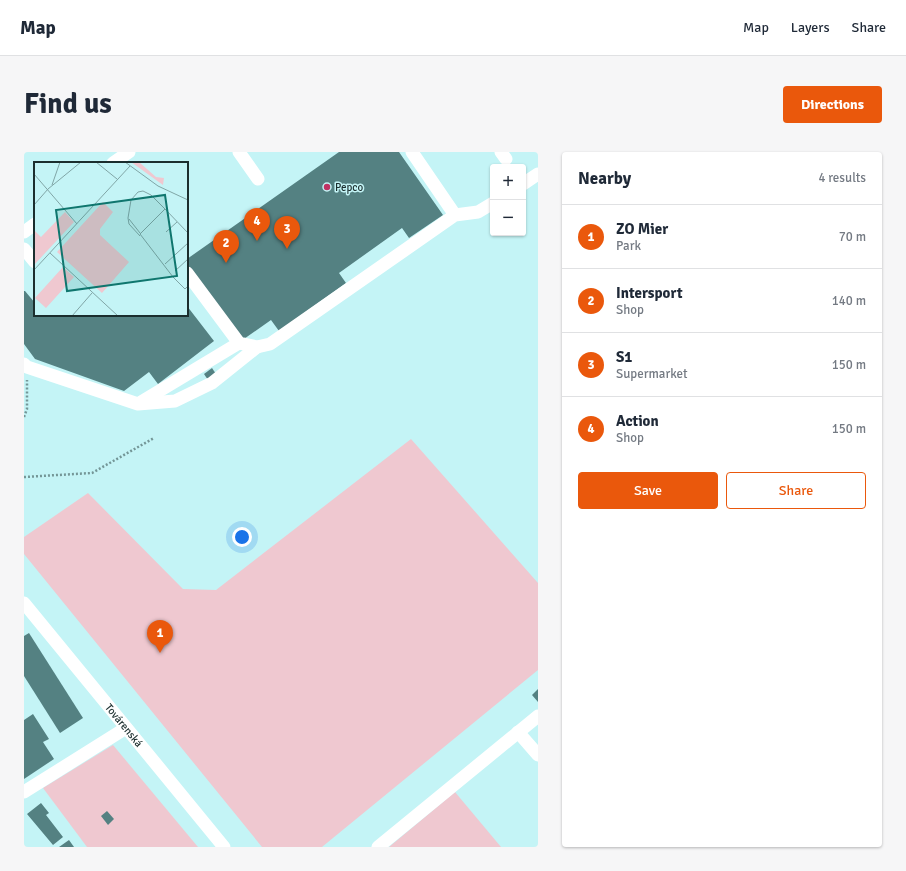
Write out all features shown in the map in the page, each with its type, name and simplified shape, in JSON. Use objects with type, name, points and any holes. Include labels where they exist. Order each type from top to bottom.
[{"type":"street","points":[[114,162],[129,152]]},
{"type":"street","points":[[239,152],[258,179]]},
{"type":"street","points":[[412,152],[455,215]]},
{"type":"street","points":[[526,182],[538,174]]},
{"type":"street","points":[[188,274],[239,343],[257,347],[270,344],[455,215],[478,212],[490,204]]},
{"type":"street","points":[[24,232],[34,225]]},
{"type":"street","points":[[24,249],[34,261]]},
{"type":"street","points":[[138,404],[239,343]]},
{"type":"street","points":[[26,365],[138,404],[174,401],[187,395],[212,383],[257,347]]},
{"type":"street","name":"Továrenská","points":[[24,603],[224,847]]},
{"type":"street","points":[[378,847],[538,716]]},
{"type":"street","points":[[24,792],[126,728]]},
{"type":"street","points":[[518,732],[538,755]]},
{"type":"path","points":[[24,417],[27,409],[26,365]]},
{"type":"path","points":[[24,477],[92,473],[154,438]]},
{"type":"shaded area","points":[[411,439],[538,583],[538,670],[322,847],[262,847],[24,554],[24,537],[88,493],[183,589],[216,590]]},
{"type":"shaded area","points":[[113,745],[198,847],[87,847],[43,788]]},
{"type":"shaded area","points":[[455,792],[501,847],[389,847]]},
{"type":"building","points":[[339,152],[399,152],[443,215],[409,238],[402,228],[339,273],[346,283],[279,331],[271,320],[241,341],[188,265],[188,258]]},
{"type":"building","points":[[24,291],[34,302],[34,316],[188,316],[188,307],[214,341],[158,384],[149,372],[124,391],[35,359],[24,344]]},
{"type":"building","points":[[212,368],[216,374],[208,380],[204,374]]},
{"type":"building","points":[[29,633],[83,718],[60,733],[24,676],[24,636]]},
{"type":"building","points":[[538,689],[538,702],[532,695]]},
{"type":"building","points":[[33,714],[49,739],[43,742],[54,759],[24,779],[24,720]]},
{"type":"building","points":[[41,803],[49,813],[46,815],[63,837],[53,845],[27,814]]},
{"type":"building","points":[[107,811],[114,819],[108,825],[101,816]]},
{"type":"building","points":[[69,840],[74,847],[59,847]]},
{"type":"place","name":"Pepco","points":[[327,187]]},
{"type":"place","name":"Action","points":[[257,241]]},
{"type":"place","name":"S1","points":[[287,249]]},
{"type":"place","name":"Intersport","points":[[226,263]]},
{"type":"place","name":"ZO Mier","points":[[160,653]]}]
